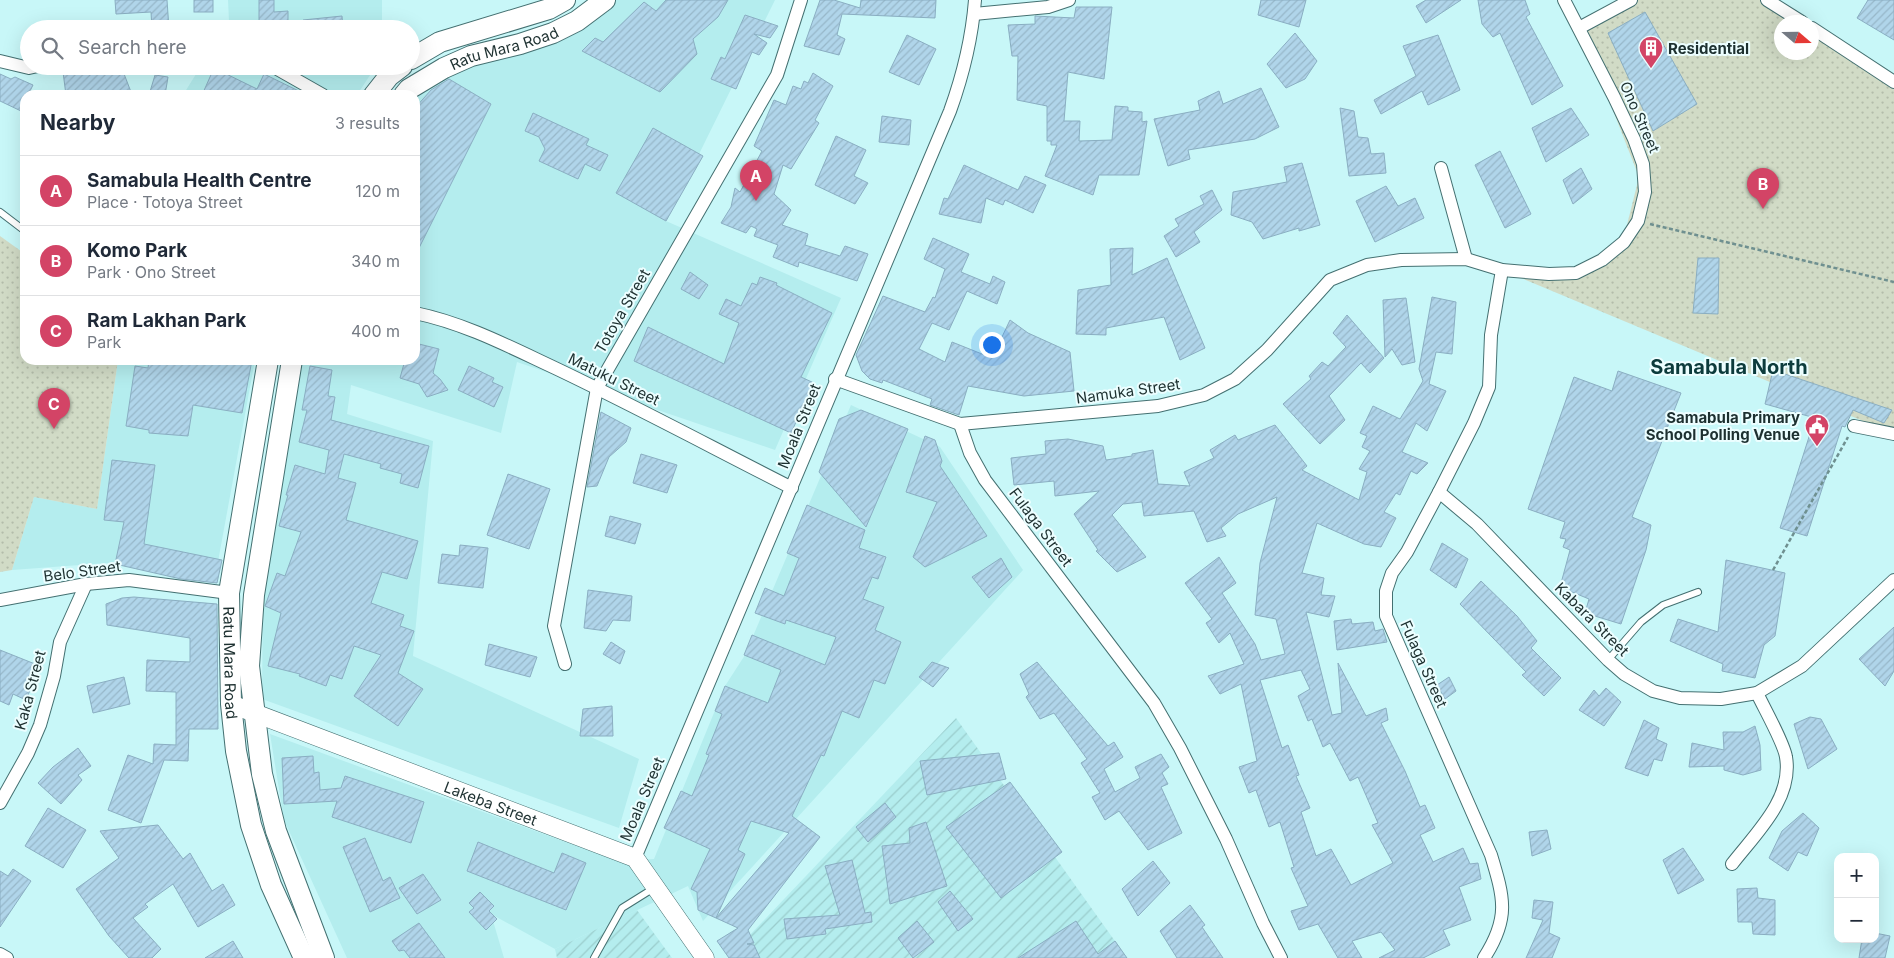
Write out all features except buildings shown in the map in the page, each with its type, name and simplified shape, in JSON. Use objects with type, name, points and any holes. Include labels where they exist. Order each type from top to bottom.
[{"type":"highway","name":"Ratu Mara Road","points":[[420,54],[440,42],[549,9],[565,0]]},
{"type":"highway","name":"Ratu Mara Road","points":[[408,90],[444,68],[471,56],[520,44],[553,33],[577,21],[605,0]]},
{"type":"highway","points":[[378,90],[391,75]]},
{"type":"highway","name":"Ratu Mara Road","points":[[267,365],[229,593],[231,704],[238,759],[254,835],[271,885],[304,958]]},
{"type":"highway","name":"Ratu Mara Road","points":[[291,365],[254,595],[249,666],[253,712],[262,774],[276,830],[324,958]]},
{"type":"highway","points":[[229,593],[254,595]]},
{"type":"main road","name":"Lakeba Street","points":[[231,704],[634,858]]},
{"type":"main road","points":[[634,858],[705,958]]},
{"type":"street","name":"Totoya Street","points":[[565,664],[554,626],[597,388],[777,75],[801,0]]},
{"type":"street","name":"Moala Street","points":[[634,858],[950,111],[961,79],[975,0]]},
{"type":"street","points":[[974,14],[1048,7],[1069,0]]},
{"type":"street","name":"Ono Street","points":[[1502,270],[1550,274],[1576,273],[1610,254],[1624,242],[1638,221],[1645,192],[1643,164],[1634,139],[1564,0]]},
{"type":"street","points":[[1579,28],[1631,0]]},
{"type":"street","points":[[1767,0],[1791,15]]},
{"type":"street","points":[[1819,33],[1894,82]]},
{"type":"street","points":[[0,61],[20,66]]},
{"type":"street","points":[[288,75],[314,90]]},
{"type":"street","points":[[1441,168],[1466,259]]},
{"type":"street","name":"Namuka Street","points":[[836,379],[960,424],[1158,406],[1204,395],[1235,379],[1268,350],[1330,280],[1375,263],[1401,260],[1466,259],[1502,270]]},
{"type":"street","name":"Fulaga Street","points":[[1484,958],[1500,928],[1503,895],[1491,855],[1386,616],[1386,591],[1392,573],[1407,552],[1474,423],[1489,387],[1491,335],[1502,270]]},
{"type":"street","name":"Matuku Street","points":[[420,314],[451,322],[597,388],[792,488]]},
{"type":"street","name":"Fulaga Street","points":[[960,424],[970,453],[985,480],[1154,703],[1180,748],[1226,839],[1263,923],[1281,958]]},
{"type":"street","points":[[1854,426],[1894,434]]},
{"type":"street","name":"Kabara Street","points":[[1439,492],[1477,524],[1608,660],[1624,674],[1652,691],[1680,698],[1721,699],[1757,693],[1802,666],[1894,580]]},
{"type":"street","name":"Belo Street","points":[[0,600],[86,584],[129,580],[229,593]]},
{"type":"street","name":"Kaka Street","points":[[0,803],[28,753],[40,726],[54,676],[60,642],[86,584]]},
{"type":"street","points":[[1732,864],[1773,811],[1786,786],[1786,756],[1757,693]]},
{"type":"street","points":[[0,954],[7,958]]},
{"type":"lane","points":[[0,212],[20,227]]},
{"type":"lane","points":[[1608,660],[1641,622],[1663,605],[1698,592]]},
{"type":"lane","points":[[594,958],[622,908],[655,887]]},
{"type":"path","points":[[1638,221],[1894,282]]},
{"type":"path","points":[[1773,570],[1854,426]]},
{"type":"shaded area","points":[[228,0],[382,0],[382,20],[229,20]]},
{"type":"shaded area","points":[[610,0],[775,0],[666,221],[841,298],[775,450],[517,362],[501,433],[351,385],[347,414],[433,441],[413,656],[639,759],[619,828],[262,699],[263,576],[297,365],[420,365],[419,90]]},
{"type":"shaded area","points":[[195,75],[370,75],[360,90],[186,90]]},
{"type":"shaded area","points":[[117,365],[254,365],[215,578],[107,563],[12,570],[34,497],[97,509]]},
{"type":"shaded area","points":[[851,405],[940,447],[1023,570],[703,921],[688,886],[555,949],[491,914],[504,958],[347,958],[284,820],[270,734],[617,861],[654,859],[725,686],[745,655]]},
{"type":"shaded area","points":[[956,718],[1127,958],[728,958]]},
{"type":"shaded area","points":[[637,910],[672,958],[557,958],[555,949]]},
{"type":"green space","points":[[1628,0],[1765,0],[1790,15],[1774,15],[1774,60],[1819,60],[1819,33],[1894,81],[1894,434],[1502,270],[1576,278],[1623,241],[1639,177],[1579,23]]},
{"type":"green space","points":[[0,236],[20,250],[20,365],[117,365],[97,509],[34,497],[12,570],[0,572]]},
{"type":"place","name":"Residential","points":[[1651,69]]},
{"type":"place","name":"Samabula Health Centre","points":[[756,201]]},
{"type":"place","name":"Komo Park","points":[[1763,209]]},
{"type":"place","name":"Ram Lakhan Park","points":[[54,429]]},
{"type":"place","name":"Samabula Primary School Polling Venue","points":[[1817,447]]},
{"type":"district","name":"Samabula North","points":[[1729,367]]}]
